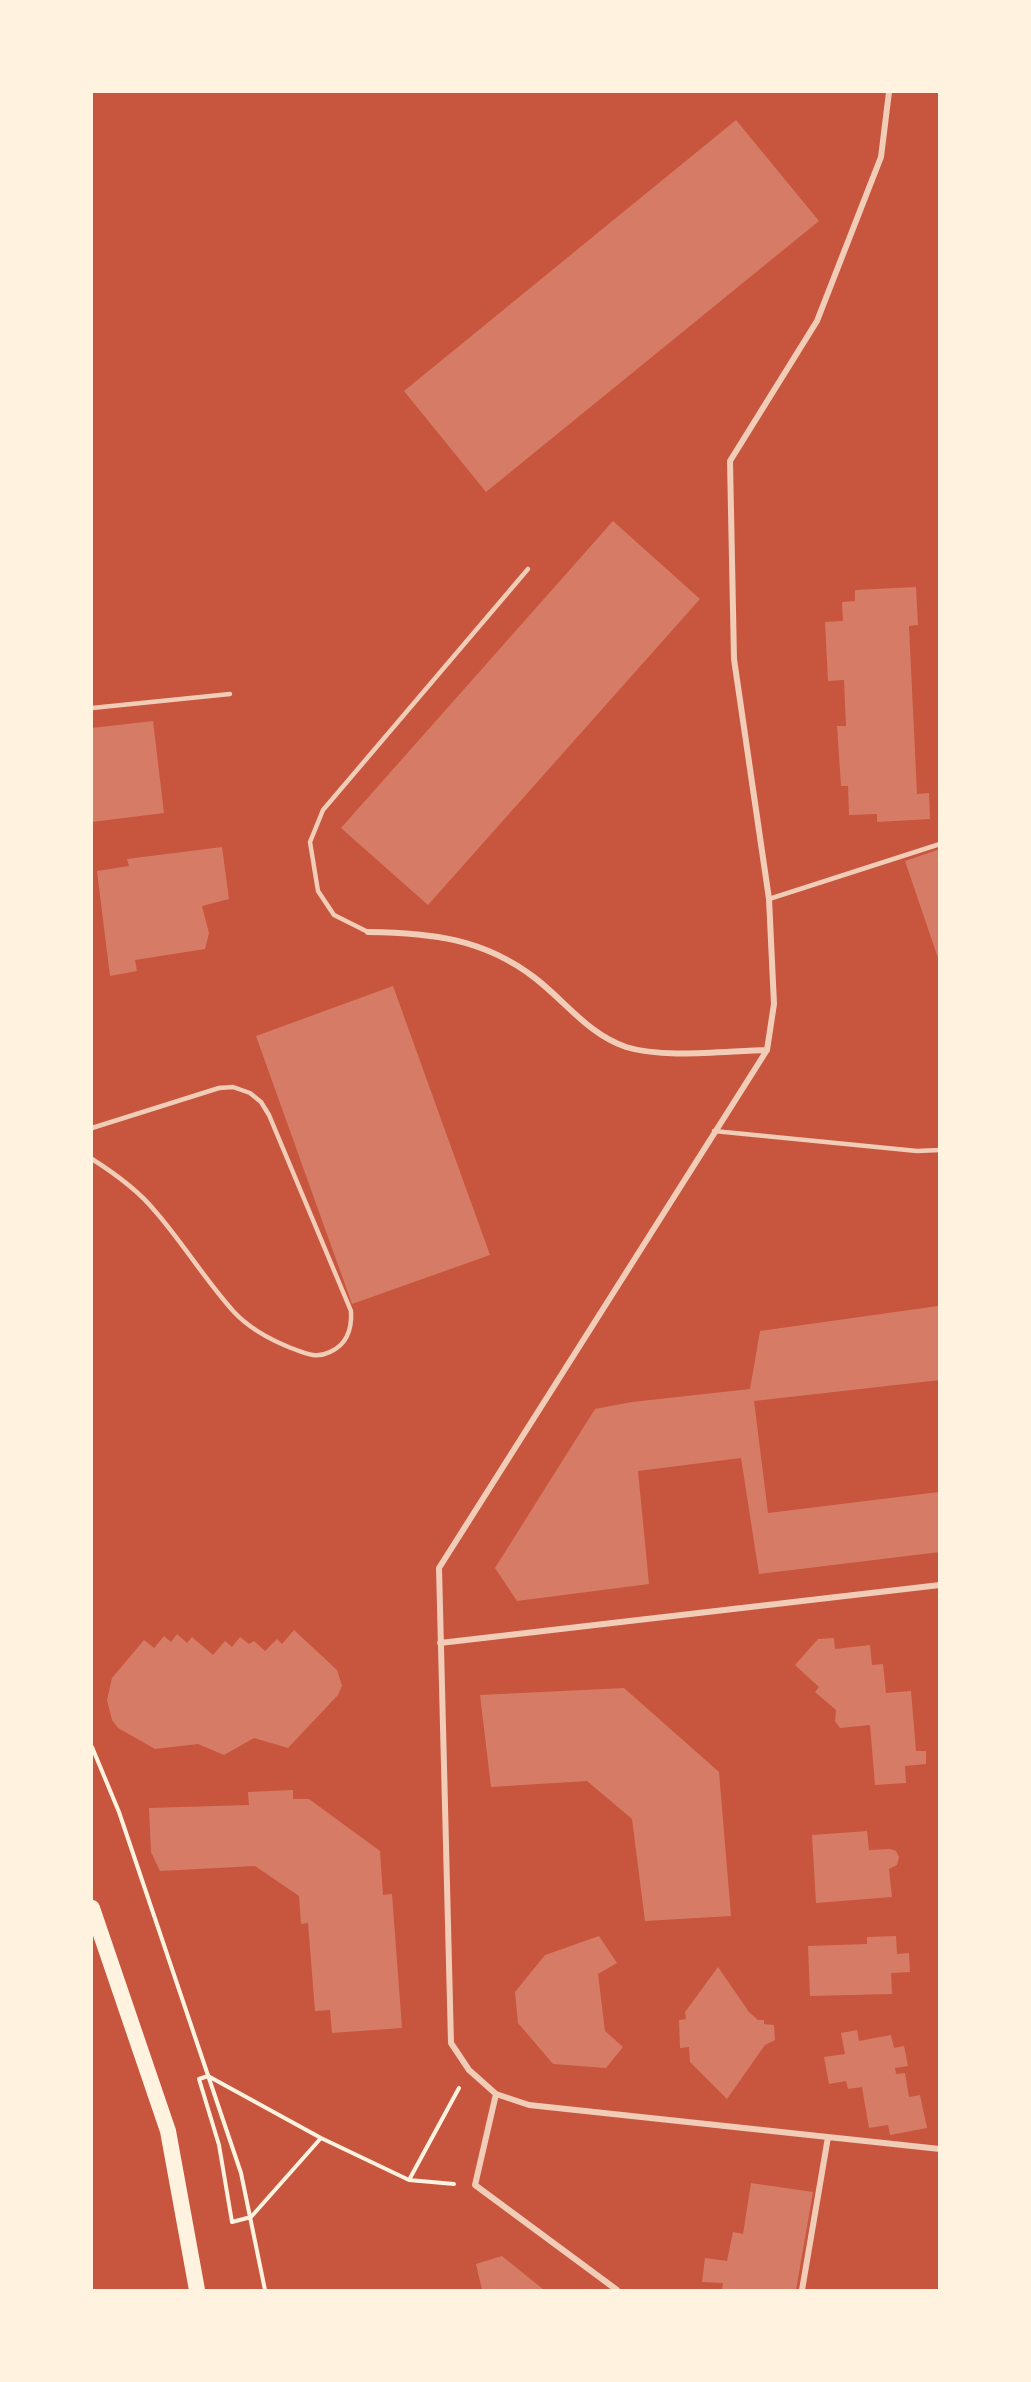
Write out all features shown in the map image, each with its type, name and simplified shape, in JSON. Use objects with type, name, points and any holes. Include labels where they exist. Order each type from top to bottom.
[{"type":"highway","points":[[92,1908],[168,2131],[197,2290]]},
{"type":"street","points":[[889,92],[881,157],[817,321],[730,461],[734,659],[769,899],[774,1004],[767,1050],[439,1568],[440,1643],[451,2043],[469,2070],[496,2094],[529,2105],[939,2149]]},
{"type":"street","points":[[368,932],[420,933],[456,940],[495,952],[535,978],[595,1032],[626,1047],[665,1053],[767,1050]]},
{"type":"street","points":[[440,1643],[939,1585]]},
{"type":"street","points":[[496,2094],[475,2186],[617,2290]]},
{"type":"street","points":[[802,2290],[828,2137]]},
{"type":"lane","points":[[368,932],[334,915],[318,891],[310,842],[323,810],[528,569]]},
{"type":"lane","points":[[92,708],[230,694]]},
{"type":"lane","points":[[769,899],[939,844]]},
{"type":"lane","points":[[92,1128],[219,1088],[242,1089],[255,1097],[269,1115],[351,1311],[352,1323],[344,1341],[337,1348],[319,1356],[310,1355],[270,1339],[235,1313],[154,1209],[112,1171],[92,1159]]},
{"type":"lane","points":[[714,1131],[917,1151],[939,1150]]},
{"type":"path","points":[[92,1747],[119,1812],[241,2173],[265,2290]]},
{"type":"path","points":[[409,2180],[469,2070]]},
{"type":"path","points":[[321,2138],[251,2217],[232,2222],[219,2145],[199,2079],[208,2076],[321,2138],[409,2180],[475,2186]]},
{"type":"building","points":[[736,120],[819,221],[486,492],[404,391]]},
{"type":"building","points":[[613,521],[700,599],[428,905],[341,828]]},
{"type":"building","points":[[916,587],[918,625],[909,626],[917,794],[929,793],[930,819],[877,822],[877,814],[849,815],[848,786],[841,786],[837,726],[846,726],[844,680],[828,681],[825,622],[843,621],[842,602],[855,601],[855,590]]},
{"type":"building","points":[[153,721],[164,813],[92,822],[92,728]]},
{"type":"building","points":[[222,847],[229,899],[202,906],[209,933],[205,949],[135,960],[137,971],[110,976],[97,871],[129,866],[127,859]]},
{"type":"building","points":[[940,849],[940,961],[939,961],[905,861]]},
{"type":"building","points":[[393,986],[490,1255],[352,1304],[256,1036]]},
{"type":"building","points":[[938,1306],[940,1380],[754,1401],[768,1513],[939,1492],[940,1552],[759,1574],[741,1458],[638,1471],[649,1584],[517,1601],[495,1568],[595,1409],[632,1402],[750,1389],[760,1331]]},
{"type":"building","points":[[294,1630],[337,1670],[342,1686],[338,1695],[288,1748],[254,1738],[224,1755],[198,1744],[155,1749],[118,1728],[112,1720],[107,1700],[112,1678],[144,1640],[154,1648],[164,1636],[171,1642],[177,1634],[187,1643],[192,1637],[213,1655],[225,1641],[232,1647],[240,1637],[249,1644],[254,1641],[265,1651],[277,1639],[282,1644]]},
{"type":"building","points":[[834,1638],[835,1649],[870,1645],[872,1665],[883,1664],[886,1693],[911,1691],[916,1751],[926,1751],[926,1764],[905,1766],[906,1783],[875,1785],[870,1725],[840,1728],[835,1721],[836,1710],[815,1692],[819,1687],[795,1665],[818,1639]]},
{"type":"building","points":[[624,1688],[719,1772],[731,1916],[645,1921],[632,1819],[587,1781],[491,1787],[480,1695]]},
{"type":"building","points":[[293,1790],[293,1799],[309,1799],[380,1851],[383,1895],[392,1894],[402,2028],[332,2033],[330,2010],[315,2011],[308,1923],[301,1924],[299,1896],[255,1866],[160,1871],[151,1852],[149,1808],[249,1805],[248,1792]]},
{"type":"building","points":[[867,1831],[869,1850],[890,1849],[896,1851],[899,1857],[897,1865],[889,1869],[892,1897],[816,1903],[812,1835]]},
{"type":"building","points":[[599,1936],[617,1963],[598,1974],[605,2031],[623,2047],[606,2068],[553,2064],[518,2023],[515,1992],[545,1955]]},
{"type":"building","points":[[896,1936],[897,1954],[909,1953],[910,1972],[891,1973],[892,1994],[810,1996],[808,1946],[867,1944],[867,1937]]},
{"type":"building","points":[[718,1967],[749,2012],[758,2020],[764,2020],[764,2024],[774,2025],[775,2040],[765,2045],[727,2099],[690,2062],[689,2047],[680,2048],[679,2020],[686,2019],[685,2012]]},
{"type":"building","points":[[857,2030],[859,2041],[891,2035],[894,2048],[904,2046],[908,2066],[895,2068],[896,2074],[905,2073],[909,2097],[920,2095],[927,2128],[890,2135],[888,2125],[869,2128],[862,2087],[848,2089],[846,2081],[829,2084],[824,2057],[845,2054],[841,2033]]},
{"type":"building","points":[[751,2183],[813,2192],[796,2290],[722,2290],[723,2283],[702,2282],[705,2258],[727,2261],[733,2232],[743,2234]]},
{"type":"building","points":[[502,2256],[544,2290],[482,2290],[476,2264]]}]
